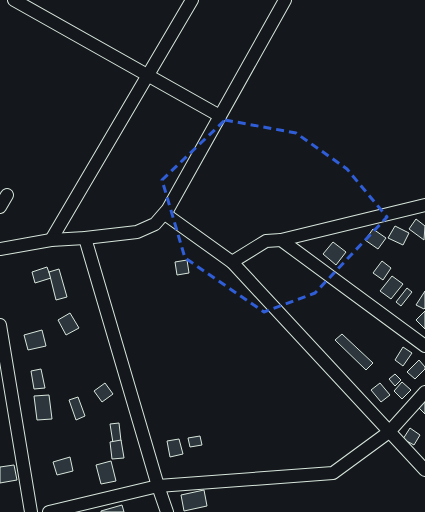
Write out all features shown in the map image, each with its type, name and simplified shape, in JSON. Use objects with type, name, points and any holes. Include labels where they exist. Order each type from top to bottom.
[{"type":"street","points":[[14,0],[220,116]]},
{"type":"street","points":[[51,240],[192,0]]},
{"type":"street","points":[[0,249],[51,240],[137,232],[155,224],[165,214],[285,0]]},
{"type":"street","points":[[0,207],[7,195]]},
{"type":"street","points":[[232,262],[266,241],[281,240],[425,205]]},
{"type":"street","points":[[165,214],[232,262],[425,470]]},
{"type":"street","points":[[85,238],[167,512]]},
{"type":"street","points":[[281,240],[425,346]]},
{"type":"street","points":[[0,325],[31,512]]},
{"type":"street","points":[[49,512],[158,486],[333,474],[389,432],[425,392]]},
{"type":"highlighted area","points":[[225,120],[296,133],[347,169],[387,217],[315,293],[264,312],[185,258],[162,180]]},
{"type":"building","points":[[416,219],[425,226],[424,240],[409,229]]},
{"type":"building","points":[[395,226],[409,233],[403,245],[388,238]]},
{"type":"building","points":[[373,229],[386,238],[378,249],[365,240]]},
{"type":"building","points":[[333,242],[346,252],[336,265],[323,254]]},
{"type":"building","points":[[187,260],[189,273],[177,275],[175,262]]},
{"type":"building","points":[[382,261],[391,268],[383,280],[373,273]]},
{"type":"building","points":[[47,267],[51,278],[35,283],[32,272]]},
{"type":"building","points":[[59,269],[67,297],[56,300],[49,272]]},
{"type":"building","points":[[392,276],[403,284],[391,299],[380,291]]},
{"type":"building","points":[[407,288],[412,292],[401,306],[396,302]]},
{"type":"building","points":[[425,291],[425,308],[424,309],[416,305]]},
{"type":"building","points":[[425,311],[425,329],[416,320]]},
{"type":"building","points":[[70,313],[79,328],[66,335],[58,320]]},
{"type":"building","points":[[42,330],[46,346],[28,350],[24,335]]},
{"type":"building","points":[[342,334],[373,363],[366,370],[335,340]]},
{"type":"building","points":[[403,347],[412,353],[403,366],[395,360]]},
{"type":"building","points":[[419,360],[425,369],[415,379],[407,372]]},
{"type":"building","points":[[41,369],[45,388],[34,389],[31,371]]},
{"type":"building","points":[[395,374],[401,380],[395,386],[389,379]]},
{"type":"building","points":[[402,382],[411,390],[402,399],[394,391]]},
{"type":"building","points":[[105,383],[113,394],[102,402],[94,391]]},
{"type":"building","points":[[380,383],[390,395],[381,402],[371,390]]},
{"type":"building","points":[[49,395],[52,419],[37,420],[34,396]]},
{"type":"building","points":[[78,397],[85,416],[76,420],[69,400]]},
{"type":"building","points":[[425,400],[425,414],[418,407]]},
{"type":"building","points":[[119,423],[121,441],[113,443],[110,424]]},
{"type":"building","points":[[410,428],[420,435],[414,445],[403,439]]},
{"type":"building","points":[[200,436],[202,445],[190,447],[188,438]]},
{"type":"building","points":[[179,439],[183,454],[170,457],[167,441]]},
{"type":"building","points":[[121,440],[124,458],[112,459],[110,442]]},
{"type":"building","points":[[70,457],[73,471],[57,475],[53,462]]},
{"type":"building","points":[[111,461],[116,481],[101,484],[96,465]]},
{"type":"building","points":[[14,465],[17,480],[0,483],[0,467]]},
{"type":"building","points":[[204,490],[207,506],[184,511],[181,495]]},
{"type":"building","points":[[122,505],[124,512],[101,512],[101,511]]}]
